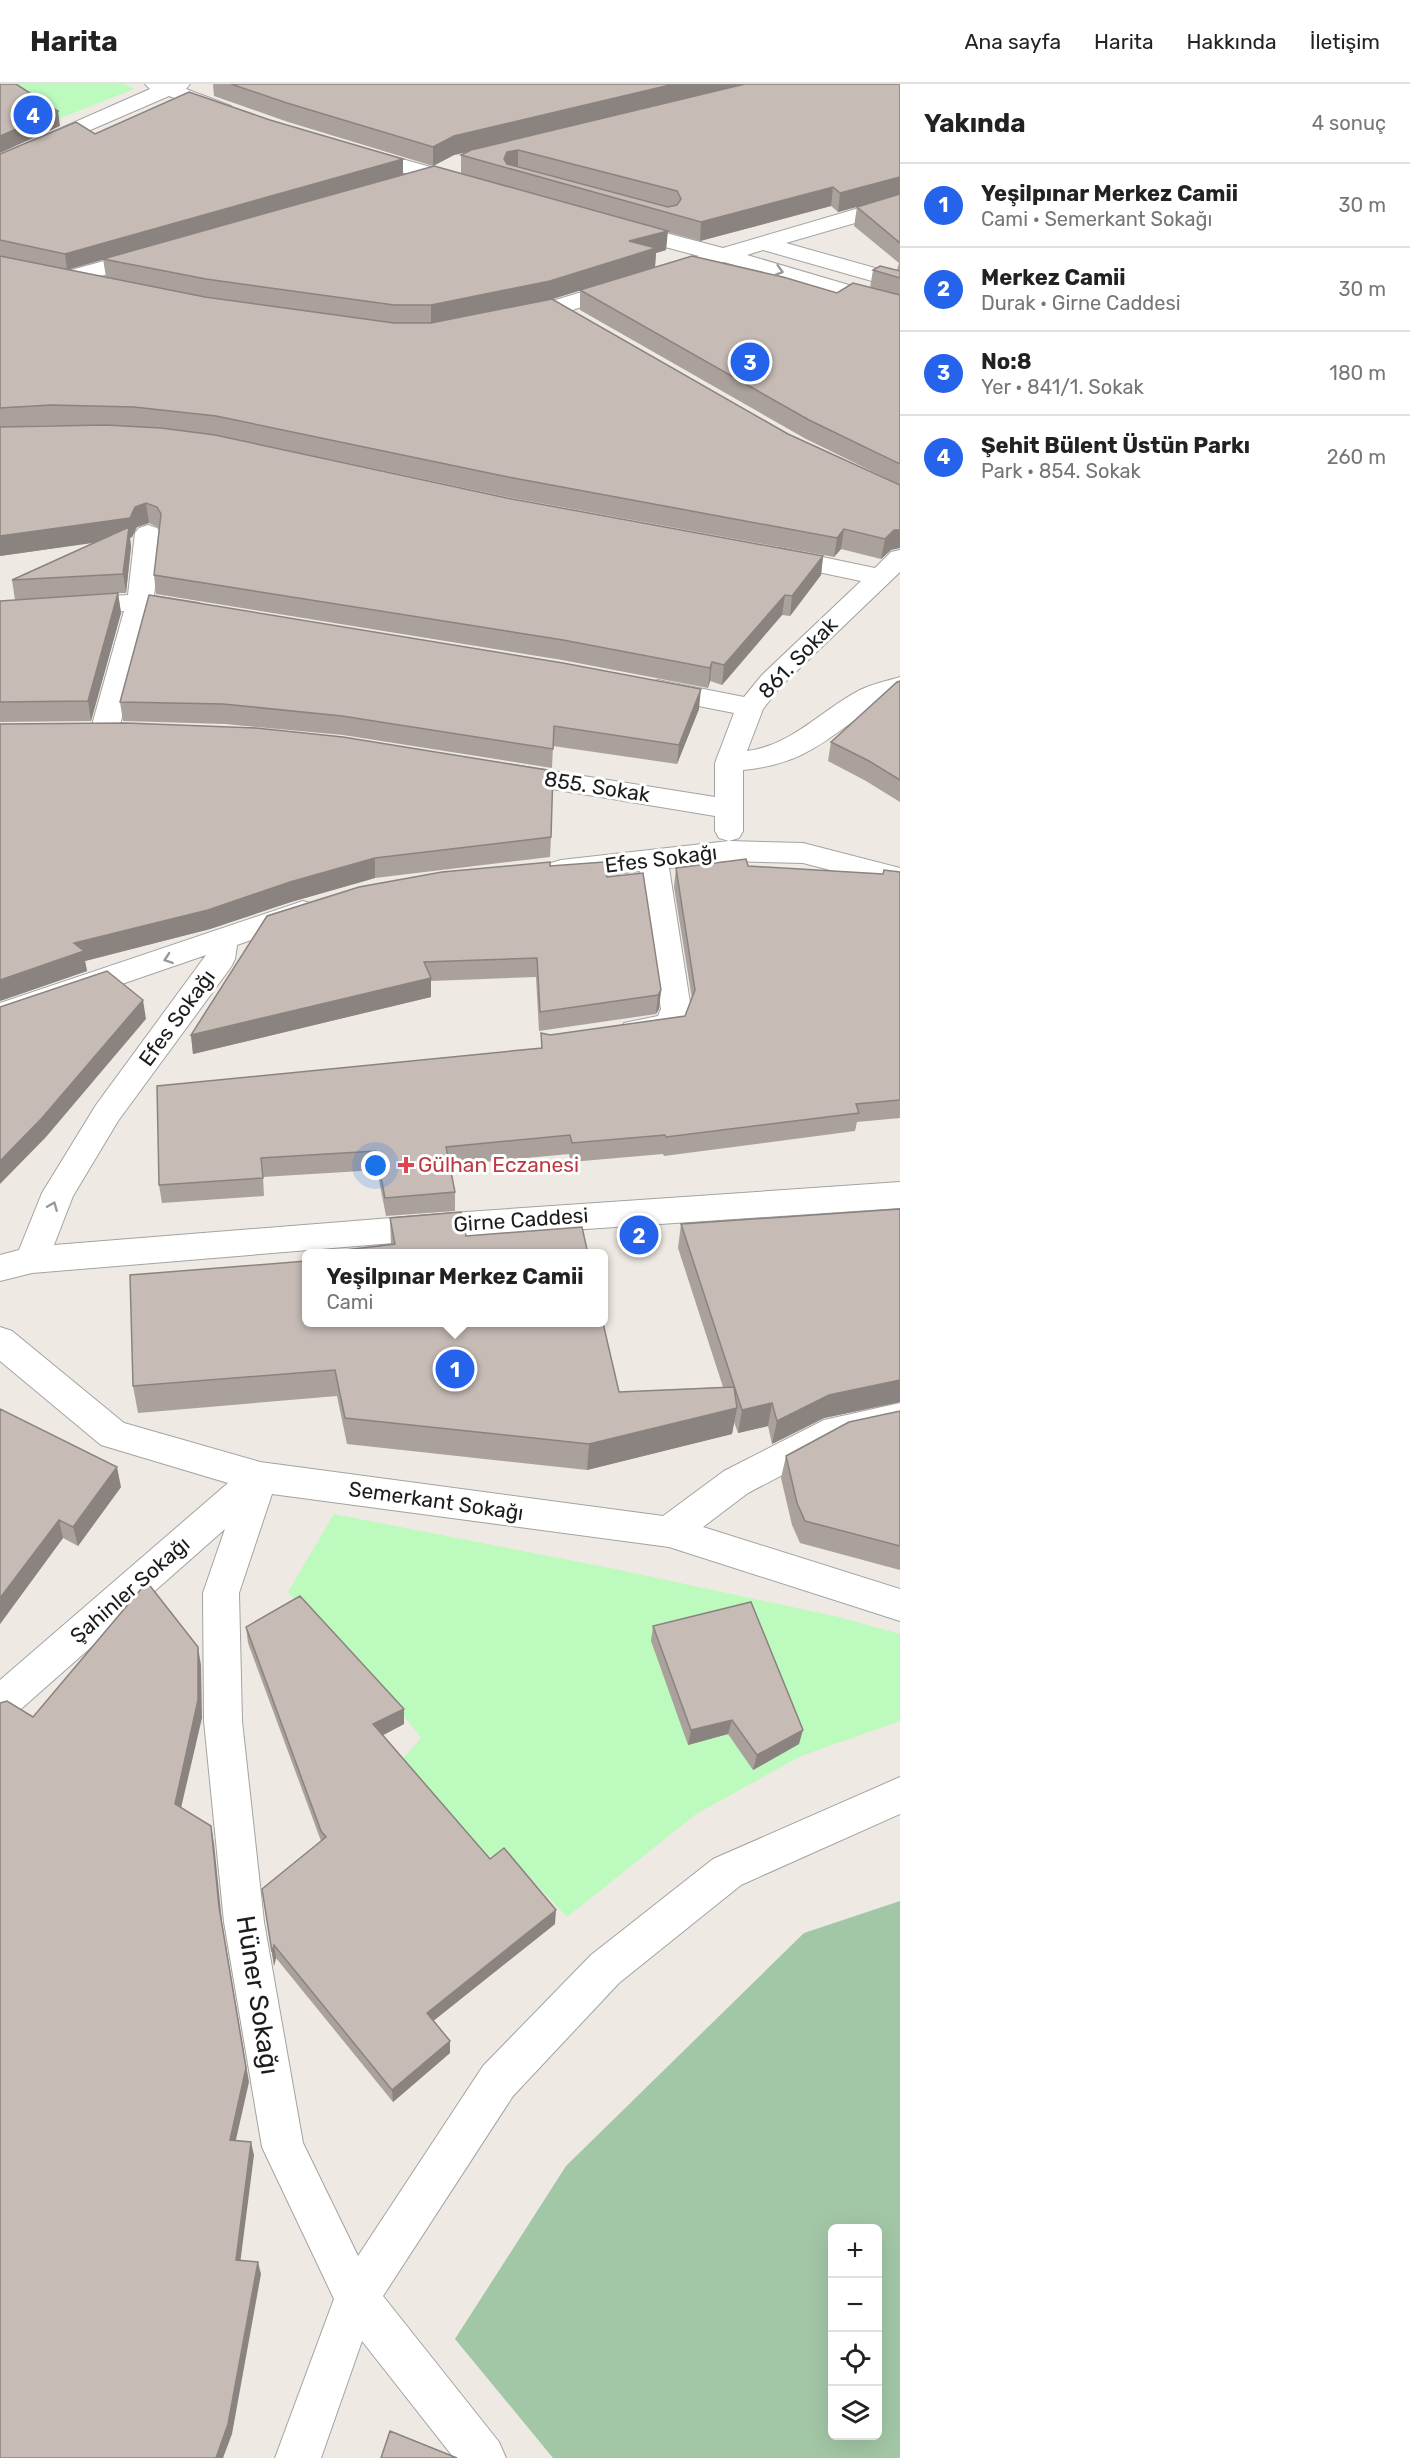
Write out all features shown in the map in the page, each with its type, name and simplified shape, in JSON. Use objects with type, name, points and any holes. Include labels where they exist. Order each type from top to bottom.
[{"type":"street","points":[[206,84],[239,95]]},
{"type":"street","points":[[0,163],[168,86],[244,117]]},
{"type":"street","points":[[337,146],[478,188]]},
{"type":"street","points":[[402,185],[435,176],[463,162]]},
{"type":"street","points":[[497,321],[555,308],[725,244],[762,243],[900,203]]},
{"type":"street","points":[[609,225],[725,244],[900,307]]},
{"type":"street","points":[[762,243],[900,282]]},
{"type":"street","points":[[108,287],[54,277],[166,251]]},
{"type":"street","points":[[555,308],[585,325]]},
{"type":"street","points":[[104,732],[140,602],[148,533]]},
{"type":"street","points":[[758,552],[880,577]]},
{"type":"street","name":"861. Sokak","points":[[729,851],[729,763],[750,707],[771,681],[900,558]]},
{"type":"street","points":[[0,611],[140,602],[213,612]]},
{"type":"street","points":[[639,686],[750,707]]},
{"type":"street","points":[[729,763],[766,758],[793,748],[870,696],[900,686]]},
{"type":"street","name":"855. Sokak","points":[[482,768],[729,809]]},
{"type":"street","name":"Efes Sokağı","points":[[533,872],[729,851],[803,853],[900,878]]},
{"type":"street","points":[[612,1034],[670,1026],[676,1009],[653,860]]},
{"type":"street","points":[[0,1015],[323,905]]},
{"type":"street","name":"Efes Sokağı","points":[[32,1260],[58,1193],[106,1113],[220,959],[223,940]]},
{"type":"street","name":"Girne Caddesi","points":[[0,1268],[32,1260],[525,1219],[900,1195]]},
{"type":"street","name":"Semerkant Sokağı","points":[[0,1341],[113,1435],[260,1477],[669,1532],[900,1605]]},
{"type":"street","points":[[669,1532],[736,1482],[836,1430],[900,1417]]},
{"type":"street","name":"Şahinler Sokağı","points":[[0,1704],[260,1477]]},
{"type":"street","name":"Hüner Sokağı","points":[[260,1477],[221,1593],[223,1721],[244,1922],[284,2147],[356,2298],[483,2458]]},
{"type":"street","points":[[298,2458],[356,2298],[498,2081],[605,1969],[727,1872],[900,1796]]},
{"type":"green space","points":[[0,84],[124,84],[134,89],[0,142]]},
{"type":"green space","points":[[334,1514],[615,1569],[839,1617],[900,1634],[900,1721],[801,1756],[696,1814],[567,1917],[504,1850],[488,1858],[401,1761],[421,1738],[408,1721],[288,1592]]},
{"type":"green space","points":[[900,1901],[900,2458],[553,2458],[455,2339],[566,2166],[804,1933]]},
{"type":"building","points":[[0,84],[16,84],[58,111],[0,136]]},
{"type":"building","points":[[231,84],[674,84],[454,136],[433,147]]},
{"type":"building","points":[[745,84],[900,84],[900,177],[840,193],[833,187],[701,222],[461,155],[471,150]],"holes":[[[518,150],[677,191],[681,199],[677,205],[668,207],[507,164],[504,159],[507,152]]]},
{"type":"building","points":[[189,92],[270,120],[403,159],[65,254],[0,240],[0,154],[76,122],[95,134]]},
{"type":"building","points":[[434,166],[668,231],[629,241],[656,248],[550,281],[431,305],[394,305],[206,279],[103,259]]},
{"type":"building","points":[[900,194],[900,243],[857,207]]},
{"type":"building","points":[[0,256],[205,297],[394,323],[431,323],[552,299],[788,434],[900,485],[900,530],[894,530],[885,539],[844,529],[837,538],[508,477],[216,416],[134,407],[51,405],[0,408]]},
{"type":"building","points":[[692,256],[783,277],[837,293],[853,283],[900,295],[900,464],[809,420],[580,290]]},
{"type":"building","points":[[880,266],[900,271],[900,278],[873,270]]},
{"type":"building","points":[[106,425],[161,428],[215,435],[507,498],[823,556],[792,596],[785,595],[724,665],[712,662],[710,668],[563,640],[154,575],[161,514],[157,507],[146,503],[135,507],[130,518],[0,536],[0,427]]},
{"type":"building","points":[[129,527],[123,574],[12,580]]},
{"type":"building","points":[[118,593],[88,701],[0,702],[0,601]]},
{"type":"building","points":[[149,595],[563,663],[701,689],[679,745],[554,726],[553,749],[342,716],[223,704],[120,702]]},
{"type":"building","points":[[900,681],[900,780],[831,742]]},
{"type":"building","points":[[126,723],[256,728],[343,737],[553,771],[551,837],[375,858],[290,882],[208,910],[74,943],[84,951],[0,980],[0,724]]},
{"type":"building","points":[[746,859],[748,866],[883,874],[884,870],[900,872],[900,1100],[856,1104],[859,1113],[666,1137],[665,1135],[572,1143],[570,1135],[446,1147],[455,1192],[385,1198],[376,1151],[261,1158],[263,1178],[159,1185],[157,1086],[542,1048],[541,1033],[550,1035],[685,1016],[695,990],[676,868]]},
{"type":"building","points":[[550,862],[550,866],[604,862],[607,877],[643,873],[661,990],[658,995],[540,1012],[537,958],[424,962],[431,978],[191,1035],[267,916],[359,887],[442,872]]},
{"type":"building","points":[[107,971],[143,1000],[42,1118],[0,1161],[0,1007]]},
{"type":"building","points":[[900,1209],[900,1380],[829,1395],[777,1421],[772,1403],[742,1410],[681,1224]]},
{"type":"building","points":[[461,1212],[466,1236],[582,1227],[587,1249],[353,1249],[395,1244],[390,1218]]},
{"type":"building","points":[[302,1261],[302,1327],[604,1327],[619,1392],[734,1387],[737,1408],[589,1444],[345,1418],[335,1370],[133,1386],[130,1275]]},
{"type":"building","points":[[0,1409],[117,1467],[73,1527],[59,1520],[0,1598]]},
{"type":"building","points":[[900,1411],[900,1546],[805,1521],[797,1503],[786,1456],[849,1422]]},
{"type":"building","points":[[147,1582],[198,1647],[198,1700],[175,1804],[211,1826],[219,1907],[246,2068],[230,2140],[251,2142],[236,2260],[258,2262],[228,2424],[216,2458],[0,2458],[0,1703],[7,1701],[33,1717]]},
{"type":"building","points":[[300,1596],[404,1709],[373,1724],[490,1859],[504,1848],[556,1910],[427,2013],[450,2041],[392,2090],[274,1945],[272,1952],[262,1889],[326,1837],[321,1831],[246,1627]]},
{"type":"building","points":[[751,1602],[803,1730],[757,1755],[732,1720],[691,1730],[653,1626]]},
{"type":"building","points":[[390,2431],[457,2458],[381,2458]]},
{"type":"place","name":"Şehit Bülent Üstün Parkı","points":[[33,115]]},
{"type":"place","name":"No:8","points":[[750,362]]},
{"type":"place","name":"Gülhan Eczanesi","points":[[406,1165]]},
{"type":"place","name":"Merkez Camii","points":[[639,1235]]},
{"type":"place","name":"Yeşilpınar Merkez Camii","points":[[455,1369]]}]
